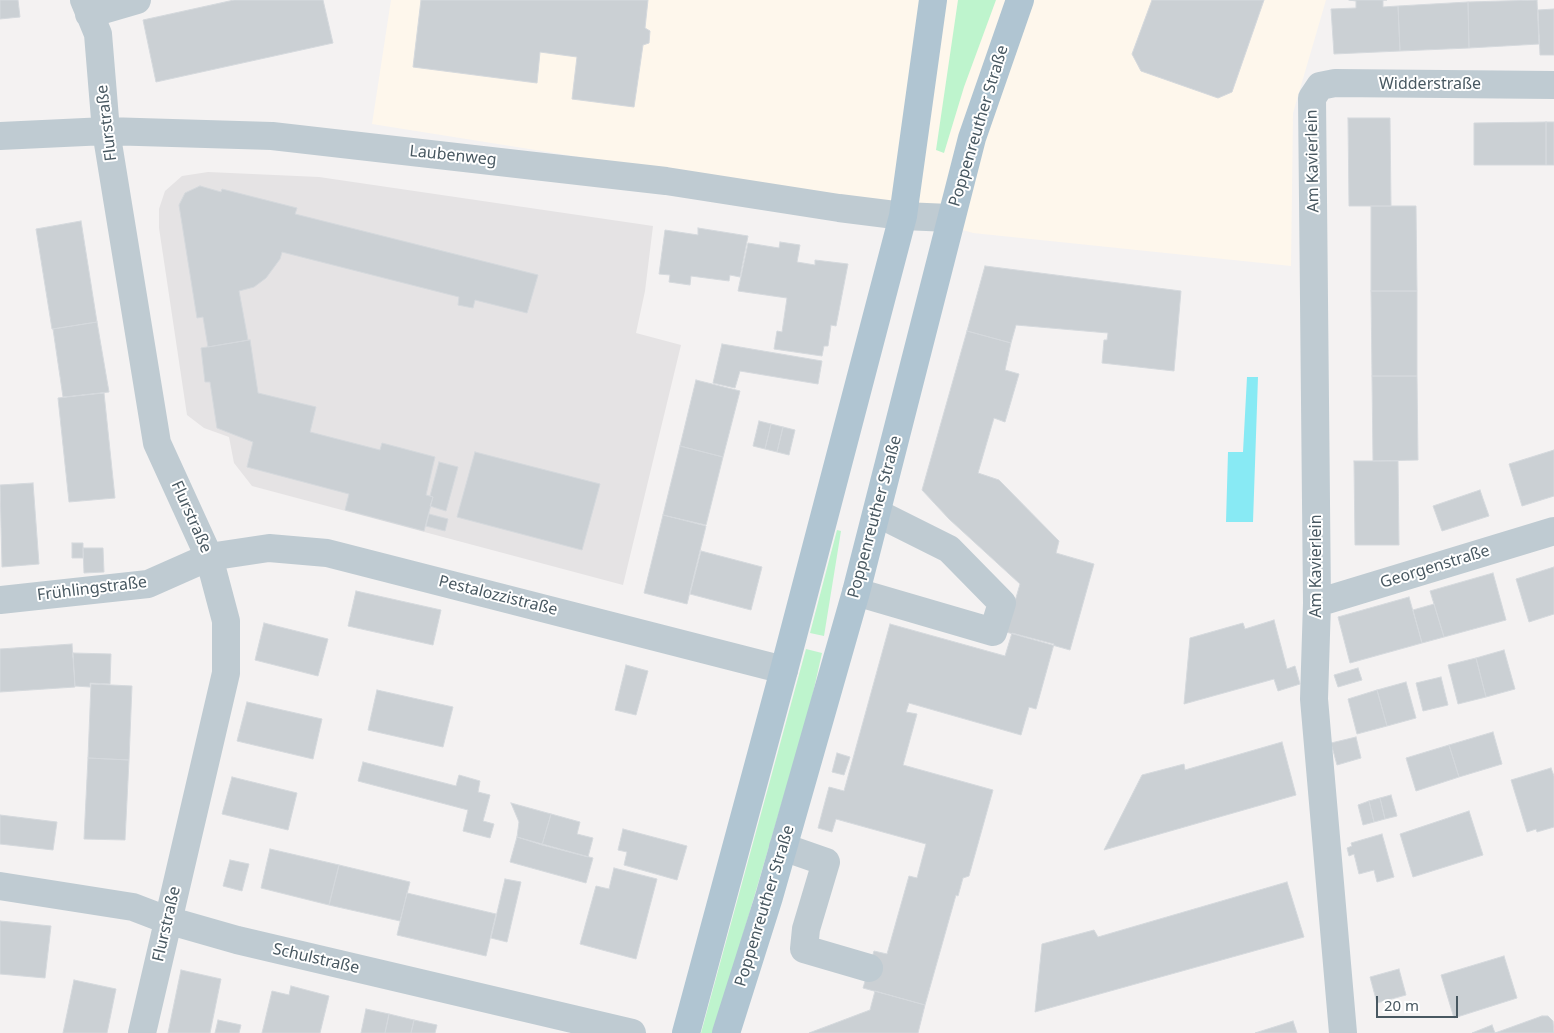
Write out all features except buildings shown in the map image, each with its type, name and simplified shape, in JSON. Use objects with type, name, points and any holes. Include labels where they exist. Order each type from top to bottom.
[{"type":"main road","points":[[686,1033],[784,670],[903,216],[933,0]]},
{"type":"main road","name":"Poppenreuther Straße","points":[[726,1033],[783,847],[856,592],[950,218],[972,138],[1020,0]]},
{"type":"street","points":[[87,7],[137,0]]},
{"type":"street","name":"Flurstraße","points":[[87,7],[98,34],[106,131],[157,443],[209,557],[226,621],[226,673],[142,1033]]},
{"type":"street","name":"Widderstraße","points":[[1312,98],[1320,86],[1335,83],[1554,84]]},
{"type":"street","name":"Am Kavierlein","points":[[1312,98],[1317,603],[1314,699],[1343,1033]]},
{"type":"street","name":"Laubenweg","points":[[0,136],[106,131],[282,137],[666,181],[903,216],[950,218]]},
{"type":"street","points":[[856,592],[993,632],[1002,603],[949,549],[877,512]]},
{"type":"street","name":"Georgenstraße","points":[[1317,603],[1554,531]]},
{"type":"street","name":"Pestalozzistraße","points":[[209,557],[269,548],[326,553],[784,670]]},
{"type":"street","name":"Frühlingstraße","points":[[0,600],[148,584],[209,557]]},
{"type":"street","points":[[783,847],[826,862],[806,929],[804,949],[869,968]]},
{"type":"street","name":"Schulstraße","points":[[0,886],[133,907],[167,920],[237,940],[632,1033]]},
{"type":"shaded area","points":[[391,0],[1326,0],[1293,113],[1291,266],[973,233],[869,203],[372,124]]},
{"type":"shaded area","points":[[208,172],[319,177],[653,226],[645,291],[636,333],[681,345],[623,585],[252,486],[234,463],[229,437],[204,428],[187,415],[159,228],[159,209],[165,191],[182,176]]},
{"type":"green space","points":[[958,0],[996,0],[964,87],[944,153],[936,150]]},
{"type":"green space","points":[[837,530],[841,531],[824,636],[810,633]]},
{"type":"green space","points":[[806,649],[822,653],[809,711],[714,1033],[701,1033]]},
{"type":"water","points":[[1247,377],[1258,377],[1253,522],[1226,522],[1228,452],[1243,452]]}]
